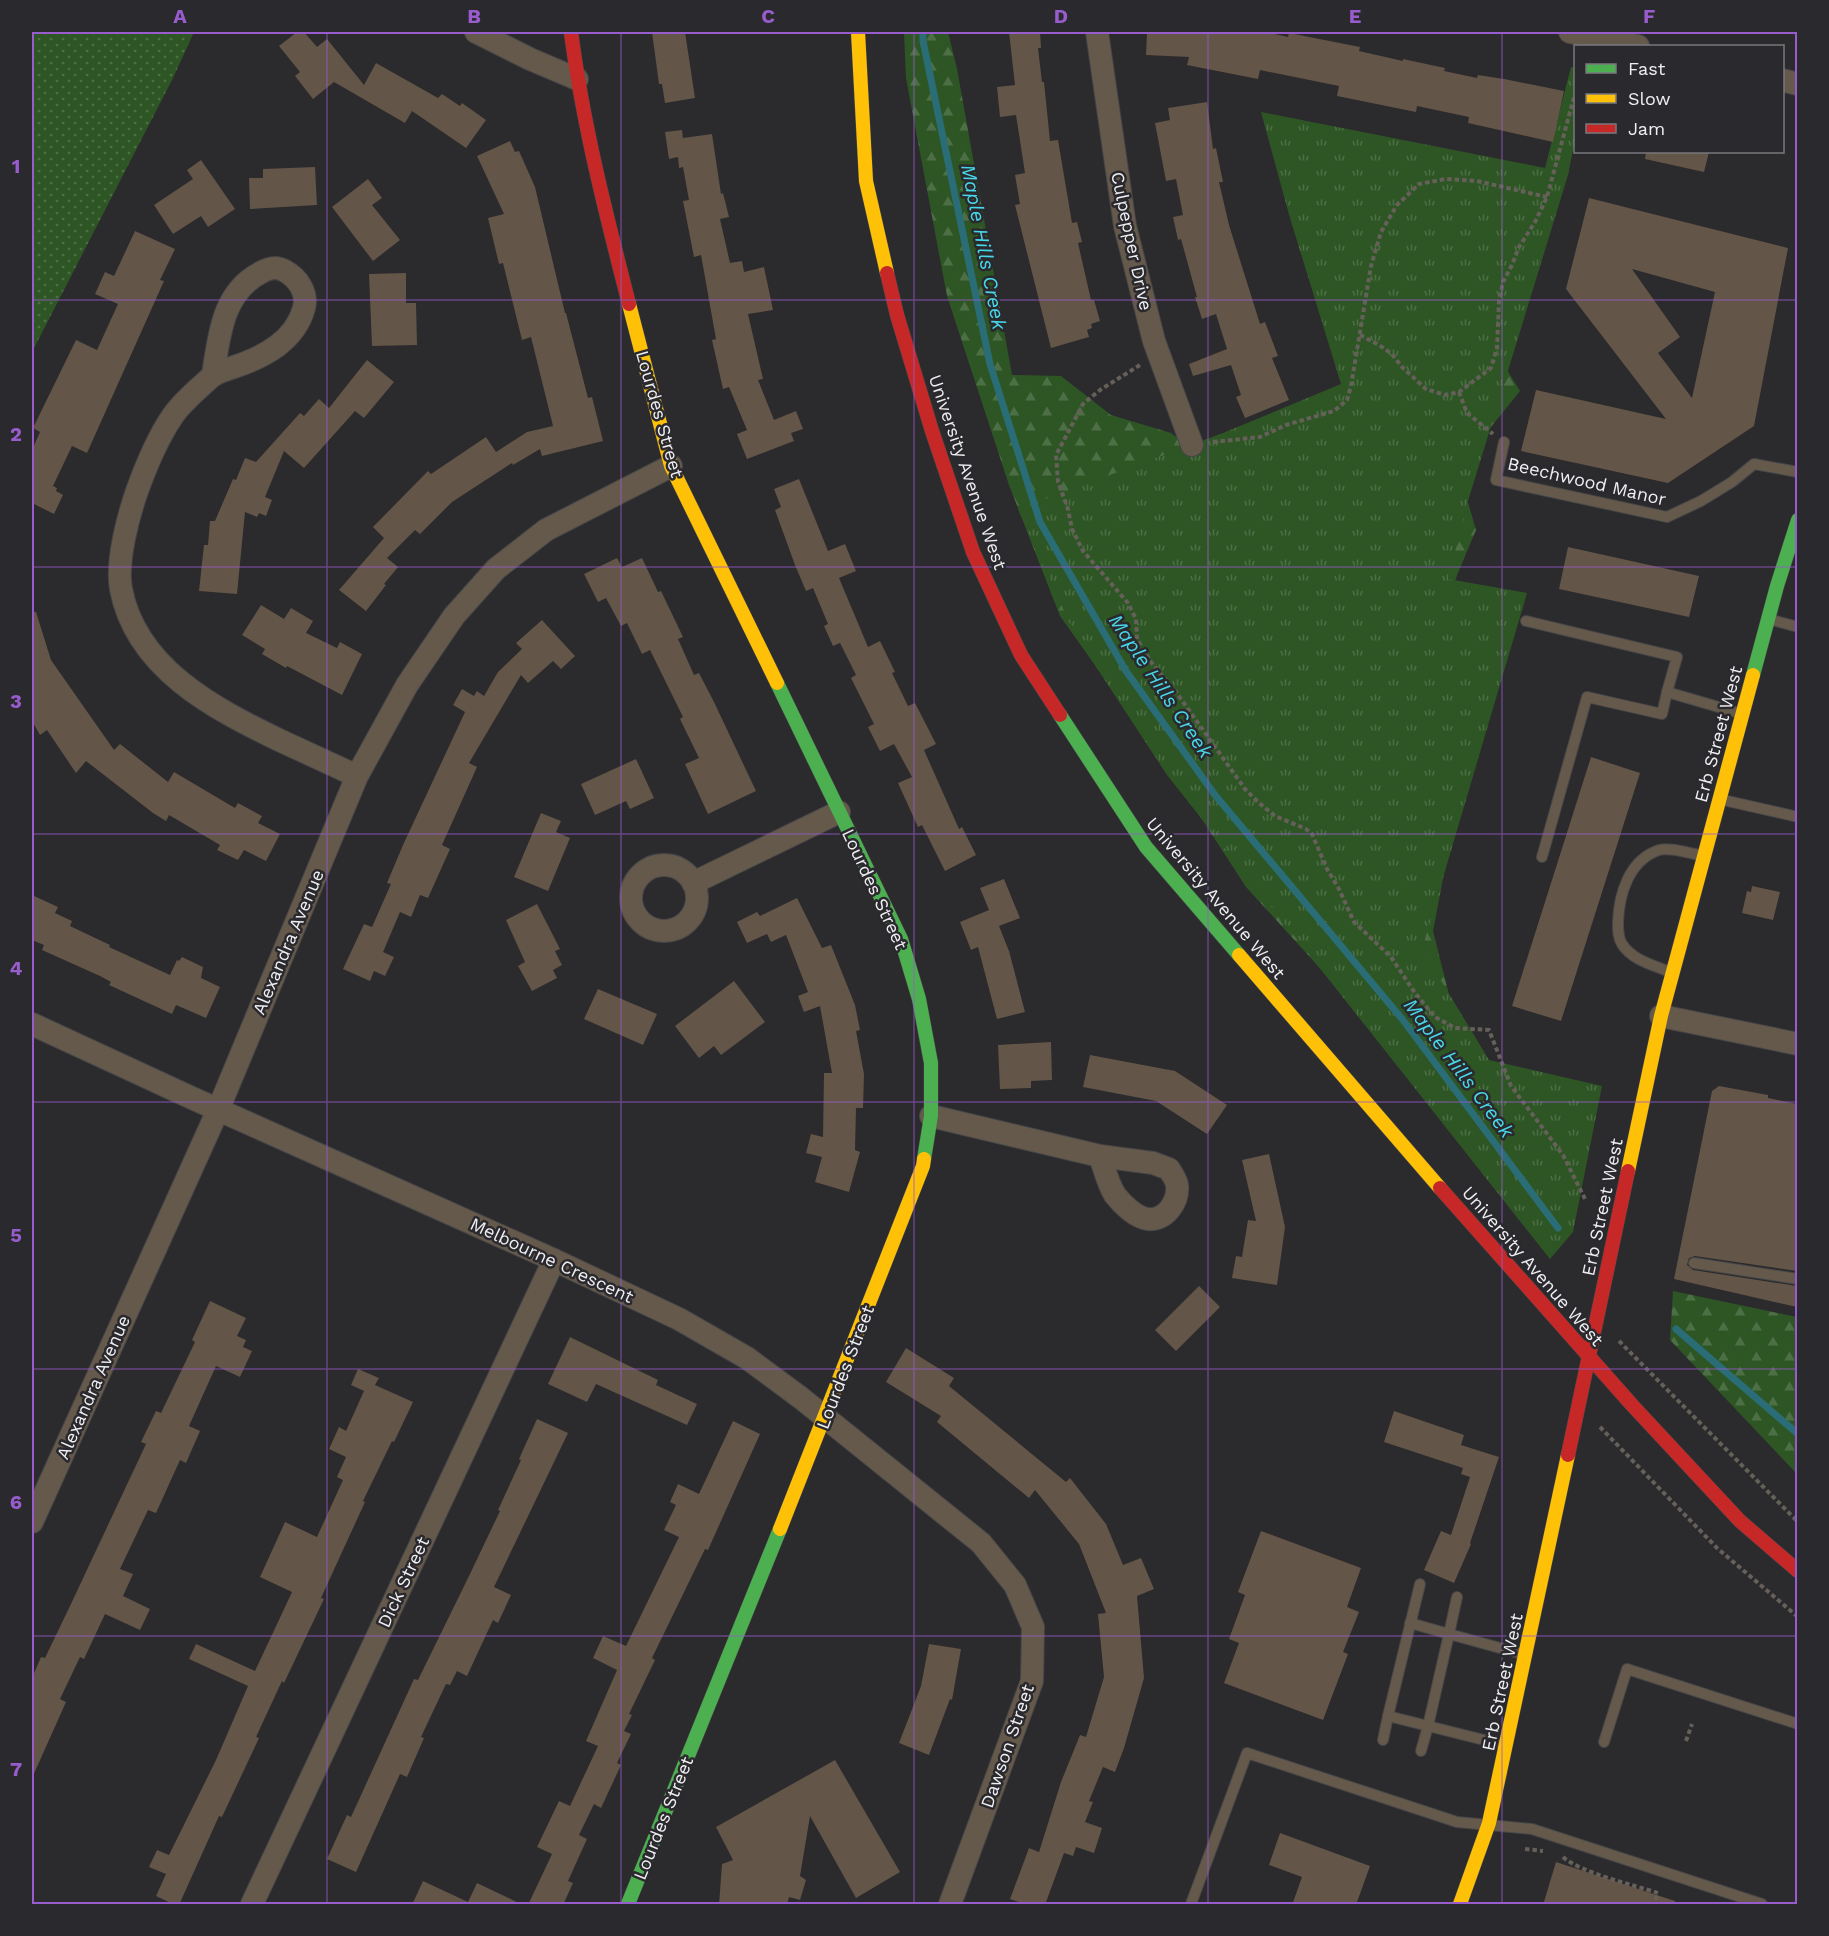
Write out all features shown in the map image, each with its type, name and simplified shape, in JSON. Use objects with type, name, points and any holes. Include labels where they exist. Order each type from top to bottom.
[{"type":"main road","name":"Lourdes Street","points":[[572,32],[577,79],[593,163],[671,466],[901,939],[919,999],[931,1063],[931,1116],[923,1166],[826,1416],[628,1905]]},
{"type":"main road","name":"University Avenue West","points":[[858,32],[866,181],[897,315],[932,431],[973,552],[1021,655],[1146,848],[1589,1358],[1740,1521],[1797,1571]]},
{"type":"main road","name":"Erb Street West","points":[[1460,1905],[1489,1823],[1507,1745],[1661,1016],[1768,619],[1782,587],[1797,520]]},
{"type":"street","points":[[476,32],[577,79]]},
{"type":"street","name":"Culpepper Drive","points":[[1097,32],[1125,226],[1159,353],[1192,445]]},
{"type":"street","points":[[1570,32],[1633,45]]},
{"type":"street","points":[[213,375],[221,325],[232,298],[248,279],[266,269],[276,267],[285,270],[303,289],[306,302],[302,318],[291,333],[275,348],[256,360],[213,375],[172,416],[151,455],[136,492],[126,528],[121,560],[121,588],[132,623],[150,652],[175,677],[203,699],[235,719],[357,776]]},
{"type":"street","name":"Alexandra Avenue","points":[[32,1522],[218,1110],[357,776],[407,686],[454,616],[496,569],[546,530],[671,466]]},
{"type":"street","points":[[693,883],[839,812]]},
{"type":"street","points":[[1661,1016],[1797,1044]]},
{"type":"street","name":"Melbourne Crescent","points":[[32,1024],[554,1260],[679,1319],[747,1358],[826,1416],[981,1543],[1015,1585]]},
{"type":"street","points":[[931,1116],[1100,1156]]},
{"type":"street","name":"Dick Street","points":[[252,1905],[554,1260]]},
{"type":"street","name":"Dawson Street","points":[[950,1905],[1032,1681],[1033,1627],[1015,1585]]},
{"type":"lane","name":"Beechwood Manor","points":[[1504,442],[1496,480],[1667,517],[1724,487],[1754,464],[1797,472]]},
{"type":"lane","points":[[1768,619],[1797,627]]},
{"type":"lane","points":[[1526,621],[1677,657],[1662,714],[1587,697],[1542,857]]},
{"type":"lane","points":[[1667,692],[1743,714]]},
{"type":"lane","points":[[1720,800],[1797,817]]},
{"type":"lane","points":[[1672,973],[1634,957],[1622,944],[1618,933],[1619,904],[1629,874],[1646,856],[1661,849],[1703,855]]},
{"type":"lane","points":[[1694,1263],[1797,1279]]},
{"type":"lane","points":[[1383,1740],[1420,1584]]},
{"type":"lane","points":[[1421,1751],[1457,1597]]},
{"type":"lane","points":[[1410,1623],[1526,1655]]},
{"type":"lane","points":[[1604,1742],[1627,1669],[1797,1724]]},
{"type":"lane","points":[[1388,1716],[1507,1745]]},
{"type":"lane","points":[[1191,1905],[1247,1753],[1457,1822],[1489,1823],[1532,1829],[1762,1905]]},
{"type":"path","points":[[1360,335],[1392,354],[1426,389],[1445,395],[1459,392],[1491,368],[1497,348],[1499,301],[1503,282],[1547,197],[1574,94]]},
{"type":"path","points":[[1192,445],[1260,437],[1286,425],[1334,411],[1347,400],[1371,267],[1382,232],[1397,205],[1419,184],[1446,179],[1477,182],[1547,197]]},
{"type":"path","points":[[1159,353],[1100,390],[1083,404],[1056,455],[1058,482],[1083,551],[1128,603],[1136,619],[1137,639],[1151,662],[1176,692],[1245,789],[1275,816],[1306,829],[1312,834],[1354,922],[1390,957],[1435,1017],[1455,1028],[1489,1030],[1511,1086],[1563,1155],[1585,1198]]},
{"type":"path","points":[[1459,392],[1467,413],[1504,442]]},
{"type":"path","name":"University Avenue West","points":[[1597,1318],[1797,1522]]},
{"type":"path","points":[[1579,1404],[1717,1548],[1797,1617]]},
{"type":"path","points":[[1686,1741],[1692,1724]]},
{"type":"path","points":[[1525,1849],[1548,1852]]},
{"type":"path","points":[[1559,1853],[1570,1863],[1658,1893],[1654,1905]]},
{"type":"green space","points":[[32,32],[194,32],[173,78],[32,352]]},
{"type":"green space","points":[[904,32],[948,32],[957,69],[1012,375],[1061,376],[1111,415],[1171,433],[1209,462],[1504,365],[1520,391],[1478,443],[1465,492],[1476,530],[1450,592],[1455,815],[1433,931],[1452,1007],[1400,1056],[1246,887],[1172,773],[1060,616],[1009,485],[947,296],[906,78]]},
{"type":"green space","points":[[1571,67],[1574,68],[1574,145],[1568,175],[1468,501],[1448,579],[1527,593],[1422,949],[1489,1060],[1602,1086],[1573,1232],[1550,1259],[1167,775],[1074,633],[1018,509],[1223,433],[1341,384],[1290,218],[1261,112],[1545,168]]},
{"type":"green space","points":[[1673,1291],[1797,1317],[1797,1474],[1670,1340]]},
{"type":"building","points":[[297,32],[304,32],[317,47],[327,39],[364,85],[376,63],[438,98],[442,94],[460,106],[462,103],[486,120],[466,148],[412,111],[405,123],[334,82],[313,99],[295,76],[300,72],[279,46]]},
{"type":"building","points":[[652,32],[685,32],[695,98],[665,103],[662,84],[659,84]]},
{"type":"building","points":[[1009,32],[1040,32],[1041,48],[1038,48],[1050,141],[1058,140],[1072,223],[1077,222],[1082,242],[1078,243],[1091,300],[1094,300],[1100,321],[1091,324],[1092,328],[1087,330],[1089,337],[1051,348],[1015,205],[1020,204],[1015,175],[1025,173],[1016,115],[1000,117],[997,87],[1015,85]]},
{"type":"building","points":[[1147,32],[1265,32],[1288,37],[1289,33],[1360,47],[1359,51],[1445,68],[1444,71],[1477,78],[1478,75],[1564,91],[1553,142],[1468,123],[1469,117],[1417,106],[1416,112],[1337,96],[1339,86],[1260,70],[1258,79],[1187,65],[1189,57],[1146,55]]},
{"type":"building","points":[[1207,102],[1213,149],[1216,148],[1223,182],[1219,182],[1229,225],[1260,324],[1265,322],[1278,356],[1272,358],[1289,400],[1245,418],[1236,397],[1241,395],[1231,365],[1193,376],[1189,364],[1227,349],[1216,314],[1202,319],[1173,217],[1183,215],[1176,179],[1166,181],[1155,123],[1170,120],[1168,108]]},
{"type":"building","points":[[682,130],[683,138],[712,134],[721,194],[723,193],[729,217],[720,219],[730,263],[742,261],[744,272],[764,267],[773,310],[748,314],[763,379],[758,380],[774,420],[796,411],[803,429],[791,433],[794,441],[747,459],[737,434],[747,430],[729,387],[723,389],[712,340],[716,339],[701,255],[694,257],[683,201],[689,200],[683,167],[679,168],[678,157],[669,159],[665,132]]},
{"type":"building","points":[[510,141],[515,152],[519,151],[535,187],[565,313],[588,398],[592,397],[603,441],[542,456],[540,449],[513,465],[512,463],[452,502],[420,534],[415,530],[387,558],[398,567],[366,611],[339,590],[384,538],[373,527],[428,471],[431,474],[486,437],[496,452],[527,432],[553,426],[531,337],[522,340],[503,263],[499,264],[488,218],[504,214],[477,156]]},
{"type":"building","points":[[1646,153],[1709,153],[1704,172],[1645,159]]},
{"type":"building","points":[[201,160],[235,209],[208,227],[201,216],[173,234],[154,205],[193,179],[187,170]]},
{"type":"building","points":[[315,167],[317,205],[250,209],[249,178],[263,178],[263,169]]},
{"type":"building","points":[[368,179],[382,198],[372,205],[400,240],[373,261],[332,207]]},
{"type":"building","points":[[1589,198],[1788,248],[1754,426],[1668,483],[1521,451],[1536,390],[1666,419],[1566,289]],"holes":[[[1632,269],[1715,292],[1692,398],[1658,353],[1680,337]]]},
{"type":"building","points":[[135,231],[175,249],[160,280],[164,281],[87,453],[72,446],[53,486],[63,495],[54,514],[32,503],[32,450],[40,432],[33,428],[76,340],[97,350],[118,304],[95,294],[105,272],[114,276]]},
{"type":"building","points":[[406,273],[406,303],[416,303],[417,345],[372,346],[369,274]]},
{"type":"building","points":[[367,360],[394,382],[364,418],[355,411],[304,468],[284,451],[265,497],[272,500],[266,516],[259,513],[257,517],[245,512],[237,594],[199,591],[204,545],[208,545],[210,521],[215,521],[233,479],[236,480],[245,458],[256,462],[300,413],[304,416],[319,399],[329,408]]},
{"type":"building","points":[[799,479],[828,551],[845,544],[856,571],[839,578],[868,647],[880,641],[908,706],[915,703],[936,744],[924,750],[959,829],[962,827],[976,855],[945,871],[922,825],[918,827],[898,783],[912,777],[894,744],[880,751],[868,727],[874,724],[851,678],[856,675],[840,643],[833,646],[824,626],[828,624],[813,588],[806,591],[795,565],[775,510],[781,507],[774,489]]},
{"type":"building","points":[[1568,547],[1699,576],[1689,617],[1559,589]]},
{"type":"building","points":[[617,558],[622,567],[642,558],[683,637],[678,639],[694,675],[699,673],[756,791],[708,814],[685,764],[699,758],[680,719],[683,717],[650,650],[642,654],[627,623],[621,626],[606,598],[598,602],[584,574]]},
{"type":"building","points":[[261,605],[284,619],[291,608],[313,621],[306,633],[337,648],[340,642],[362,654],[342,695],[262,654],[265,649],[242,635]]},
{"type":"building","points":[[32,612],[36,612],[51,660],[114,750],[120,744],[168,782],[174,772],[235,808],[238,803],[262,816],[258,823],[280,834],[266,861],[244,850],[238,860],[217,850],[220,845],[169,815],[166,821],[153,813],[86,761],[76,773],[47,730],[40,735],[32,721]]},
{"type":"building","points":[[542,620],[575,656],[561,669],[553,661],[528,683],[521,675],[469,763],[477,767],[442,845],[450,849],[428,898],[420,895],[411,917],[400,912],[383,952],[394,957],[385,976],[374,971],[370,981],[343,969],[364,924],[372,927],[391,884],[387,883],[403,845],[465,712],[453,705],[462,689],[474,696],[477,691],[484,696],[498,672],[522,649],[516,643]]},
{"type":"building","points":[[1591,757],[1640,773],[1561,1021],[1512,1006]]},
{"type":"building","points":[[636,759],[654,798],[630,809],[626,801],[595,815],[581,784]]},
{"type":"building","points":[[541,813],[561,821],[556,832],[570,838],[548,891],[514,877]]},
{"type":"building","points":[[1004,879],[1020,918],[999,926],[1009,951],[1025,1012],[997,1019],[978,947],[971,950],[960,922],[989,910],[980,888]]},
{"type":"building","points":[[1752,886],[1780,892],[1773,920],[1742,913],[1747,891],[1751,892]]},
{"type":"building","points":[[32,895],[58,907],[55,913],[72,921],[70,926],[170,975],[177,960],[179,961],[182,957],[203,967],[201,978],[220,987],[206,1018],[176,1005],[172,1014],[109,985],[111,982],[100,976],[42,950],[44,945],[32,940]]},
{"type":"building","points":[[797,898],[822,948],[831,945],[855,1005],[860,1030],[856,1031],[864,1074],[863,1108],[856,1108],[855,1150],[860,1152],[849,1192],[815,1182],[822,1157],[806,1153],[811,1134],[823,1137],[824,1073],[832,1073],[820,1006],[804,1012],[798,996],[808,992],[786,935],[771,942],[767,934],[747,943],[737,922],[757,912],[760,916]]},
{"type":"building","points":[[537,904],[560,949],[555,951],[562,965],[553,970],[557,978],[532,991],[518,966],[525,962],[506,920]]},
{"type":"building","points":[[734,981],[765,1022],[721,1055],[714,1046],[699,1058],[675,1026]]},
{"type":"building","points":[[598,989],[657,1014],[643,1045],[584,1019]]},
{"type":"building","points":[[1051,1042],[1052,1080],[1031,1081],[1031,1088],[1000,1089],[998,1045]]},
{"type":"building","points":[[1090,1055],[1175,1071],[1227,1105],[1207,1134],[1156,1101],[1083,1087]]},
{"type":"building","points":[[1719,1086],[1768,1095],[1768,1098],[1797,1104],[1797,1271],[1695,1256],[1689,1258],[1687,1265],[1693,1270],[1797,1286],[1797,1307],[1674,1279],[1712,1091]]},
{"type":"building","points":[[1269,1154],[1285,1227],[1277,1285],[1232,1278],[1236,1256],[1242,1257],[1248,1220],[1256,1221],[1242,1160]]},
{"type":"building","points":[[1199,1286],[1220,1307],[1176,1351],[1155,1330]]},
{"type":"building","points":[[210,1301],[246,1318],[237,1336],[246,1340],[243,1347],[252,1351],[240,1377],[216,1366],[189,1426],[200,1431],[186,1463],[180,1460],[156,1513],[148,1510],[120,1569],[133,1574],[123,1596],[150,1609],[140,1630],[105,1614],[84,1659],[80,1657],[60,1699],[66,1702],[32,1778],[32,1678],[41,1657],[45,1658],[146,1444],[141,1442],[156,1411],[161,1413],[195,1342],[192,1340]]},
{"type":"building","points":[[570,1337],[658,1380],[656,1385],[697,1404],[687,1425],[596,1384],[587,1402],[548,1384]]},
{"type":"building","points":[[906,1348],[954,1378],[949,1386],[1066,1482],[1070,1478],[1106,1524],[1123,1565],[1141,1558],[1154,1589],[1137,1596],[1144,1678],[1124,1748],[1115,1772],[1103,1767],[1089,1801],[1093,1802],[1085,1822],[1102,1828],[1094,1853],[1076,1847],[1073,1856],[1064,1853],[1045,1905],[1027,1905],[1010,1899],[1029,1848],[1039,1852],[1061,1782],[1080,1735],[1086,1737],[1104,1677],[1098,1614],[1106,1613],[1079,1544],[1035,1490],[1029,1498],[937,1422],[941,1416],[886,1382]]},
{"type":"building","points":[[358,1369],[379,1378],[375,1385],[413,1402],[363,1501],[365,1502],[321,1598],[324,1599],[284,1683],[282,1681],[256,1737],[259,1738],[222,1817],[219,1816],[179,1905],[175,1905],[156,1896],[166,1874],[149,1867],[157,1850],[169,1855],[216,1760],[248,1686],[189,1659],[196,1644],[255,1671],[292,1592],[260,1577],[285,1522],[317,1537],[343,1480],[337,1477],[346,1457],[329,1449],[339,1427],[346,1431],[364,1391],[351,1385]]},
{"type":"building","points":[[1394,1411],[1464,1435],[1461,1445],[1499,1457],[1471,1544],[1454,1583],[1424,1570],[1441,1531],[1451,1535],[1470,1477],[1461,1474],[1463,1468],[1384,1442]]},
{"type":"building","points":[[537,1419],[568,1433],[494,1587],[511,1595],[498,1623],[493,1620],[467,1676],[457,1671],[450,1685],[446,1684],[421,1737],[424,1738],[407,1777],[400,1774],[356,1872],[327,1859],[347,1815],[351,1817],[414,1679],[418,1680],[469,1576],[500,1511],[498,1510]]},
{"type":"building","points":[[733,1421],[760,1434],[708,1550],[705,1549],[652,1658],[655,1660],[629,1714],[632,1715],[624,1731],[631,1734],[617,1763],[621,1765],[601,1808],[594,1804],[579,1835],[587,1839],[568,1881],[573,1883],[563,1905],[528,1905],[552,1854],[537,1847],[559,1801],[570,1806],[598,1746],[586,1741],[617,1670],[593,1658],[603,1636],[626,1646],[679,1537],[664,1530],[676,1505],[670,1502],[678,1484],[699,1494]]},
{"type":"building","points":[[1261,1531],[1361,1568],[1347,1607],[1359,1612],[1343,1652],[1348,1654],[1323,1720],[1224,1683],[1239,1643],[1229,1639],[1245,1595],[1238,1592]]},
{"type":"building","points":[[929,1644],[961,1649],[952,1700],[950,1699],[929,1755],[899,1743],[921,1686]]},
{"type":"building","points":[[835,1760],[900,1872],[856,1898],[810,1816],[800,1876],[806,1880],[800,1900],[789,1897],[787,1905],[719,1905],[722,1864],[733,1860],[716,1827]]},
{"type":"building","points":[[1280,1833],[1370,1866],[1356,1905],[1292,1905],[1302,1877],[1269,1865]]},
{"type":"building","points":[[1556,1862],[1675,1901],[1675,1905],[1543,1905]]},
{"type":"building","points":[[423,1881],[468,1902],[477,1883],[523,1905],[412,1905]]},
{"type":"waterway","name":"Maple Hills Creek","points":[[923,32],[990,364],[1040,522],[1126,671],[1215,795],[1403,1020],[1558,1228]]},
{"type":"waterway","name":"Maple Hills Creek","points":[[1676,1329],[1798,1434]]},
{"type":"traffic: fast","points":[[1753,675],[1798,520]]},
{"type":"traffic: fast","points":[[777,683],[901,939],[919,999],[931,1063],[931,1116],[924,1159]]},
{"type":"traffic: fast","points":[[1060,715],[1146,847],[1239,955]]},
{"type":"traffic: fast","points":[[628,1904],[780,1529]]},
{"type":"traffic: slow","points":[[858,32],[866,181],[887,273]]},
{"type":"traffic: slow","points":[[629,304],[671,466],[777,683]]},
{"type":"traffic: slow","points":[[1628,1171],[1661,1016],[1753,675]]},
{"type":"traffic: slow","points":[[1239,955],[1440,1188]]},
{"type":"traffic: slow","points":[[780,1529],[924,1159]]},
{"type":"traffic: slow","points":[[1460,1904],[1489,1823],[1568,1455]]},
{"type":"traffic: jam","points":[[571,32],[589,135],[629,304]]},
{"type":"traffic: jam","points":[[887,273],[897,315],[932,431],[973,552],[1021,655],[1060,715]]},
{"type":"traffic: jam","points":[[1568,1455],[1628,1171]]},
{"type":"traffic: jam","points":[[1440,1188],[1632,1405],[1740,1521],[1798,1571]]}]
